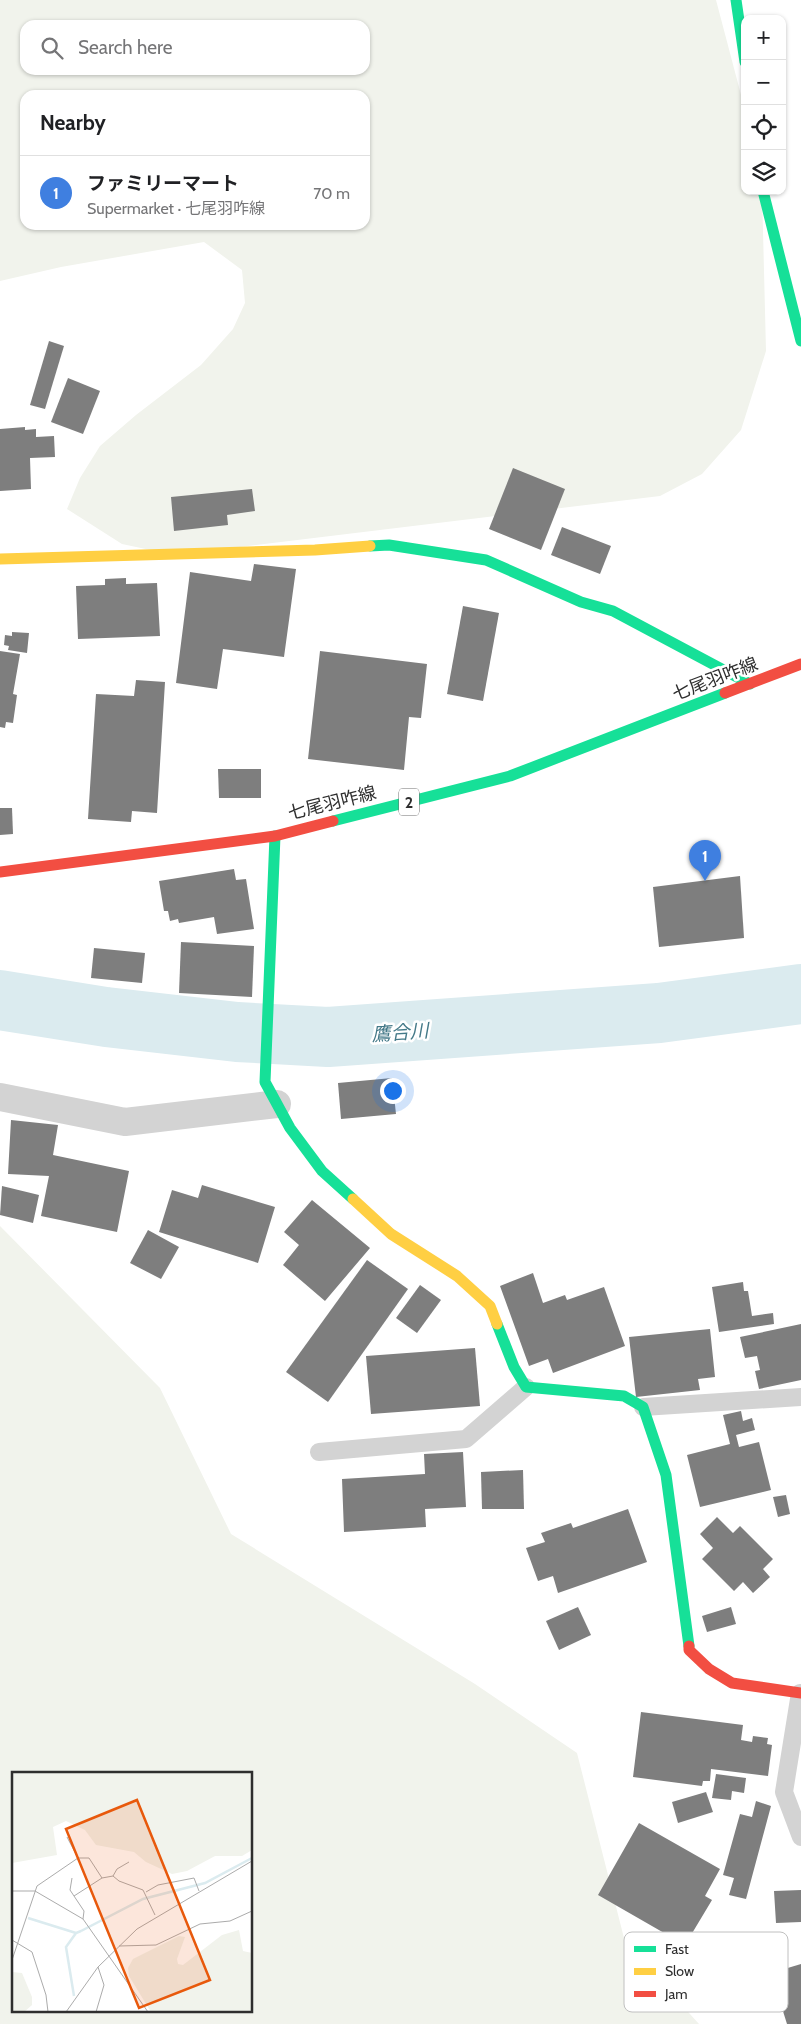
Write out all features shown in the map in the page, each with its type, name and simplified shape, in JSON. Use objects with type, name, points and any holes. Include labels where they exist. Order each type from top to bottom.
[{"type":"street","points":[[736,0],[745,60]]},
{"type":"street","points":[[764,195],[801,341]]},
{"type":"street","points":[[0,559],[315,550],[389,545],[486,560],[582,602],[613,612],[750,684]]},
{"type":"street","name":"七尾羽咋線","points":[[0,872],[275,836],[510,776],[801,664]]},
{"type":"street","points":[[275,836],[265,1082],[290,1128],[322,1171],[391,1234],[457,1276],[490,1306],[514,1367],[526,1387],[624,1396],[643,1407],[666,1475],[689,1650],[709,1669],[732,1683],[801,1693]]},
{"type":"street","points":[[0,1097],[125,1122],[276,1104]]},
{"type":"lane","points":[[318,1452],[466,1439],[526,1387]]},
{"type":"lane","points":[[643,1407],[801,1397]]},
{"type":"lane","points":[[801,1693],[784,1792],[801,1837]]},
{"type":"shaded area","points":[[0,0],[716,0],[741,95],[741,195],[762,195],[766,351],[741,430],[702,474],[660,496],[174,555],[122,544],[67,509],[80,478],[100,446],[136,415],[201,365],[233,329],[245,303],[242,270],[204,242],[61,267],[0,281]]},
{"type":"shaded area","points":[[0,1226],[160,1388],[231,1534],[475,1684],[577,1753],[624,1938],[624,2012],[688,2012],[699,2024],[0,2024]]},
{"type":"building","points":[[49,341],[64,346],[45,409],[30,405]]},
{"type":"building","points":[[68,378],[100,391],[83,434],[51,422]]},
{"type":"building","points":[[25,427],[25,430],[36,429],[36,437],[54,436],[55,457],[30,458],[31,489],[0,491],[0,429]]},
{"type":"building","points":[[513,468],[565,489],[541,550],[489,529]]},
{"type":"building","points":[[252,489],[255,511],[227,515],[228,525],[174,531],[171,497]]},
{"type":"building","points":[[562,527],[611,546],[600,574],[551,555]]},
{"type":"building","points":[[254,564],[296,569],[284,657],[223,649],[217,689],[176,683],[190,572],[251,581]]},
{"type":"building","points":[[126,578],[126,584],[157,583],[160,636],[78,639],[76,586],[105,585],[105,579]]},
{"type":"building","points":[[463,606],[499,613],[483,701],[447,694]]},
{"type":"building","points":[[12,632],[29,633],[27,653],[8,650],[9,646],[4,645],[5,635],[12,636]]},
{"type":"building","points":[[0,651],[20,654],[13,694],[17,695],[13,723],[6,722],[5,728],[0,727]]},
{"type":"building","points":[[320,651],[427,664],[421,718],[409,717],[404,770],[308,759]]},
{"type":"building","points":[[136,680],[165,682],[157,813],[132,811],[131,822],[88,819],[96,694],[134,696]]},
{"type":"building","points":[[218,769],[261,769],[261,798],[219,798]]},
{"type":"building","points":[[0,808],[12,808],[13,834],[0,835]]},
{"type":"building","points":[[234,869],[236,880],[246,879],[254,929],[217,934],[214,917],[179,923],[178,919],[170,921],[168,911],[164,911],[159,881]]},
{"type":"building","points":[[740,876],[744,938],[659,947],[653,887]]},
{"type":"building","points":[[181,942],[254,946],[252,997],[179,993]]},
{"type":"building","points":[[94,948],[145,953],[142,983],[91,978]]},
{"type":"building","points":[[392,1078],[396,1114],[341,1119],[338,1083]]},
{"type":"building","points":[[11,1120],[58,1125],[53,1155],[129,1171],[117,1232],[41,1216],[49,1176],[8,1174]]},
{"type":"building","points":[[202,1185],[275,1207],[258,1263],[159,1232],[172,1190],[198,1198]]},
{"type":"building","points":[[2,1186],[39,1195],[33,1223],[0,1215]]},
{"type":"building","points":[[312,1200],[370,1248],[325,1301],[283,1265],[299,1245],[284,1232]]},
{"type":"building","points":[[148,1230],[179,1247],[161,1279],[130,1263]]},
{"type":"building","points":[[367,1260],[408,1289],[328,1402],[286,1372]]},
{"type":"building","points":[[533,1273],[543,1303],[565,1295],[567,1300],[604,1287],[625,1346],[553,1373],[548,1359],[529,1366],[500,1286]]},
{"type":"building","points":[[743,1282],[744,1291],[748,1291],[752,1316],[773,1313],[774,1324],[719,1332],[712,1287]]},
{"type":"building","points":[[420,1285],[441,1300],[417,1333],[396,1318]]},
{"type":"building","points":[[801,1324],[801,1380],[759,1389],[755,1371],[760,1370],[757,1356],[745,1358],[740,1337]]},
{"type":"building","points":[[710,1329],[715,1377],[698,1379],[700,1390],[636,1397],[629,1337]]},
{"type":"building","points":[[475,1348],[480,1406],[371,1414],[366,1356]]},
{"type":"building","points":[[741,1411],[743,1421],[752,1418],[755,1430],[736,1435],[739,1447],[759,1442],[771,1490],[700,1507],[687,1455],[730,1444],[723,1415]]},
{"type":"building","points":[[463,1452],[466,1507],[425,1509],[426,1527],[344,1532],[342,1479],[425,1474],[424,1454]]},
{"type":"building","points":[[523,1470],[524,1509],[482,1509],[481,1472]]},
{"type":"building","points":[[786,1495],[790,1514],[778,1517],[773,1497]]},
{"type":"building","points":[[628,1509],[647,1562],[558,1593],[553,1576],[538,1581],[526,1548],[545,1542],[541,1533],[571,1523],[573,1528]]},
{"type":"building","points":[[717,1517],[733,1533],[740,1526],[773,1559],[763,1569],[770,1577],[753,1593],[743,1582],[734,1591],[702,1559],[713,1548],[700,1534]]},
{"type":"building","points":[[578,1607],[591,1635],[559,1650],[546,1621]]},
{"type":"building","points":[[731,1607],[736,1624],[707,1632],[702,1616]]},
{"type":"building","points":[[641,1712],[743,1725],[741,1740],[752,1742],[753,1736],[768,1738],[767,1744],[772,1745],[768,1776],[711,1769],[710,1781],[703,1781],[702,1786],[633,1777]]},
{"type":"building","points":[[716,1774],[746,1778],[744,1793],[732,1791],[731,1800],[712,1798]]},
{"type":"building","points":[[706,1792],[713,1812],[678,1823],[672,1802]]},
{"type":"building","points":[[756,1801],[771,1806],[746,1899],[729,1895],[734,1878],[723,1875],[740,1814],[752,1817]]},
{"type":"building","points":[[639,1823],[720,1869],[705,1896],[712,1900],[693,1932],[662,1932],[598,1895]]},
{"type":"building","points":[[801,1890],[801,1922],[776,1923],[774,1891]]},
{"type":"building","points":[[801,1964],[801,2024],[787,2024],[783,2012],[788,2012],[788,1968]]},
{"type":"waterway","name":"鷹合川","points":[[0,1000],[106,1017],[237,1032],[328,1037],[659,1013],[801,994]]},
{"type":"traffic: fast","points":[[736,0],[745,60]]},
{"type":"traffic: fast","points":[[764,195],[801,341]]},
{"type":"traffic: fast","points":[[370,546],[389,545],[486,560],[581,602],[613,611],[750,684]]},
{"type":"traffic: fast","points":[[333,821],[510,776],[725,693]]},
{"type":"traffic: fast","points":[[275,836],[265,1082],[290,1128],[322,1171],[353,1199]]},
{"type":"traffic: fast","points":[[497,1324],[514,1367],[526,1387],[624,1396],[643,1407],[666,1475],[689,1646]]},
{"type":"traffic: slow","points":[[0,559],[315,550],[370,546]]},
{"type":"traffic: slow","points":[[353,1199],[391,1234],[457,1276],[490,1306],[497,1324]]},
{"type":"traffic: jam","points":[[725,693],[801,664]]},
{"type":"traffic: jam","points":[[0,872],[275,836],[333,821]]},
{"type":"traffic: jam","points":[[689,1646],[689,1650],[709,1669],[732,1683],[801,1693]]},
{"type":"place","name":"ファミリーマート","points":[[705,881]]}]
